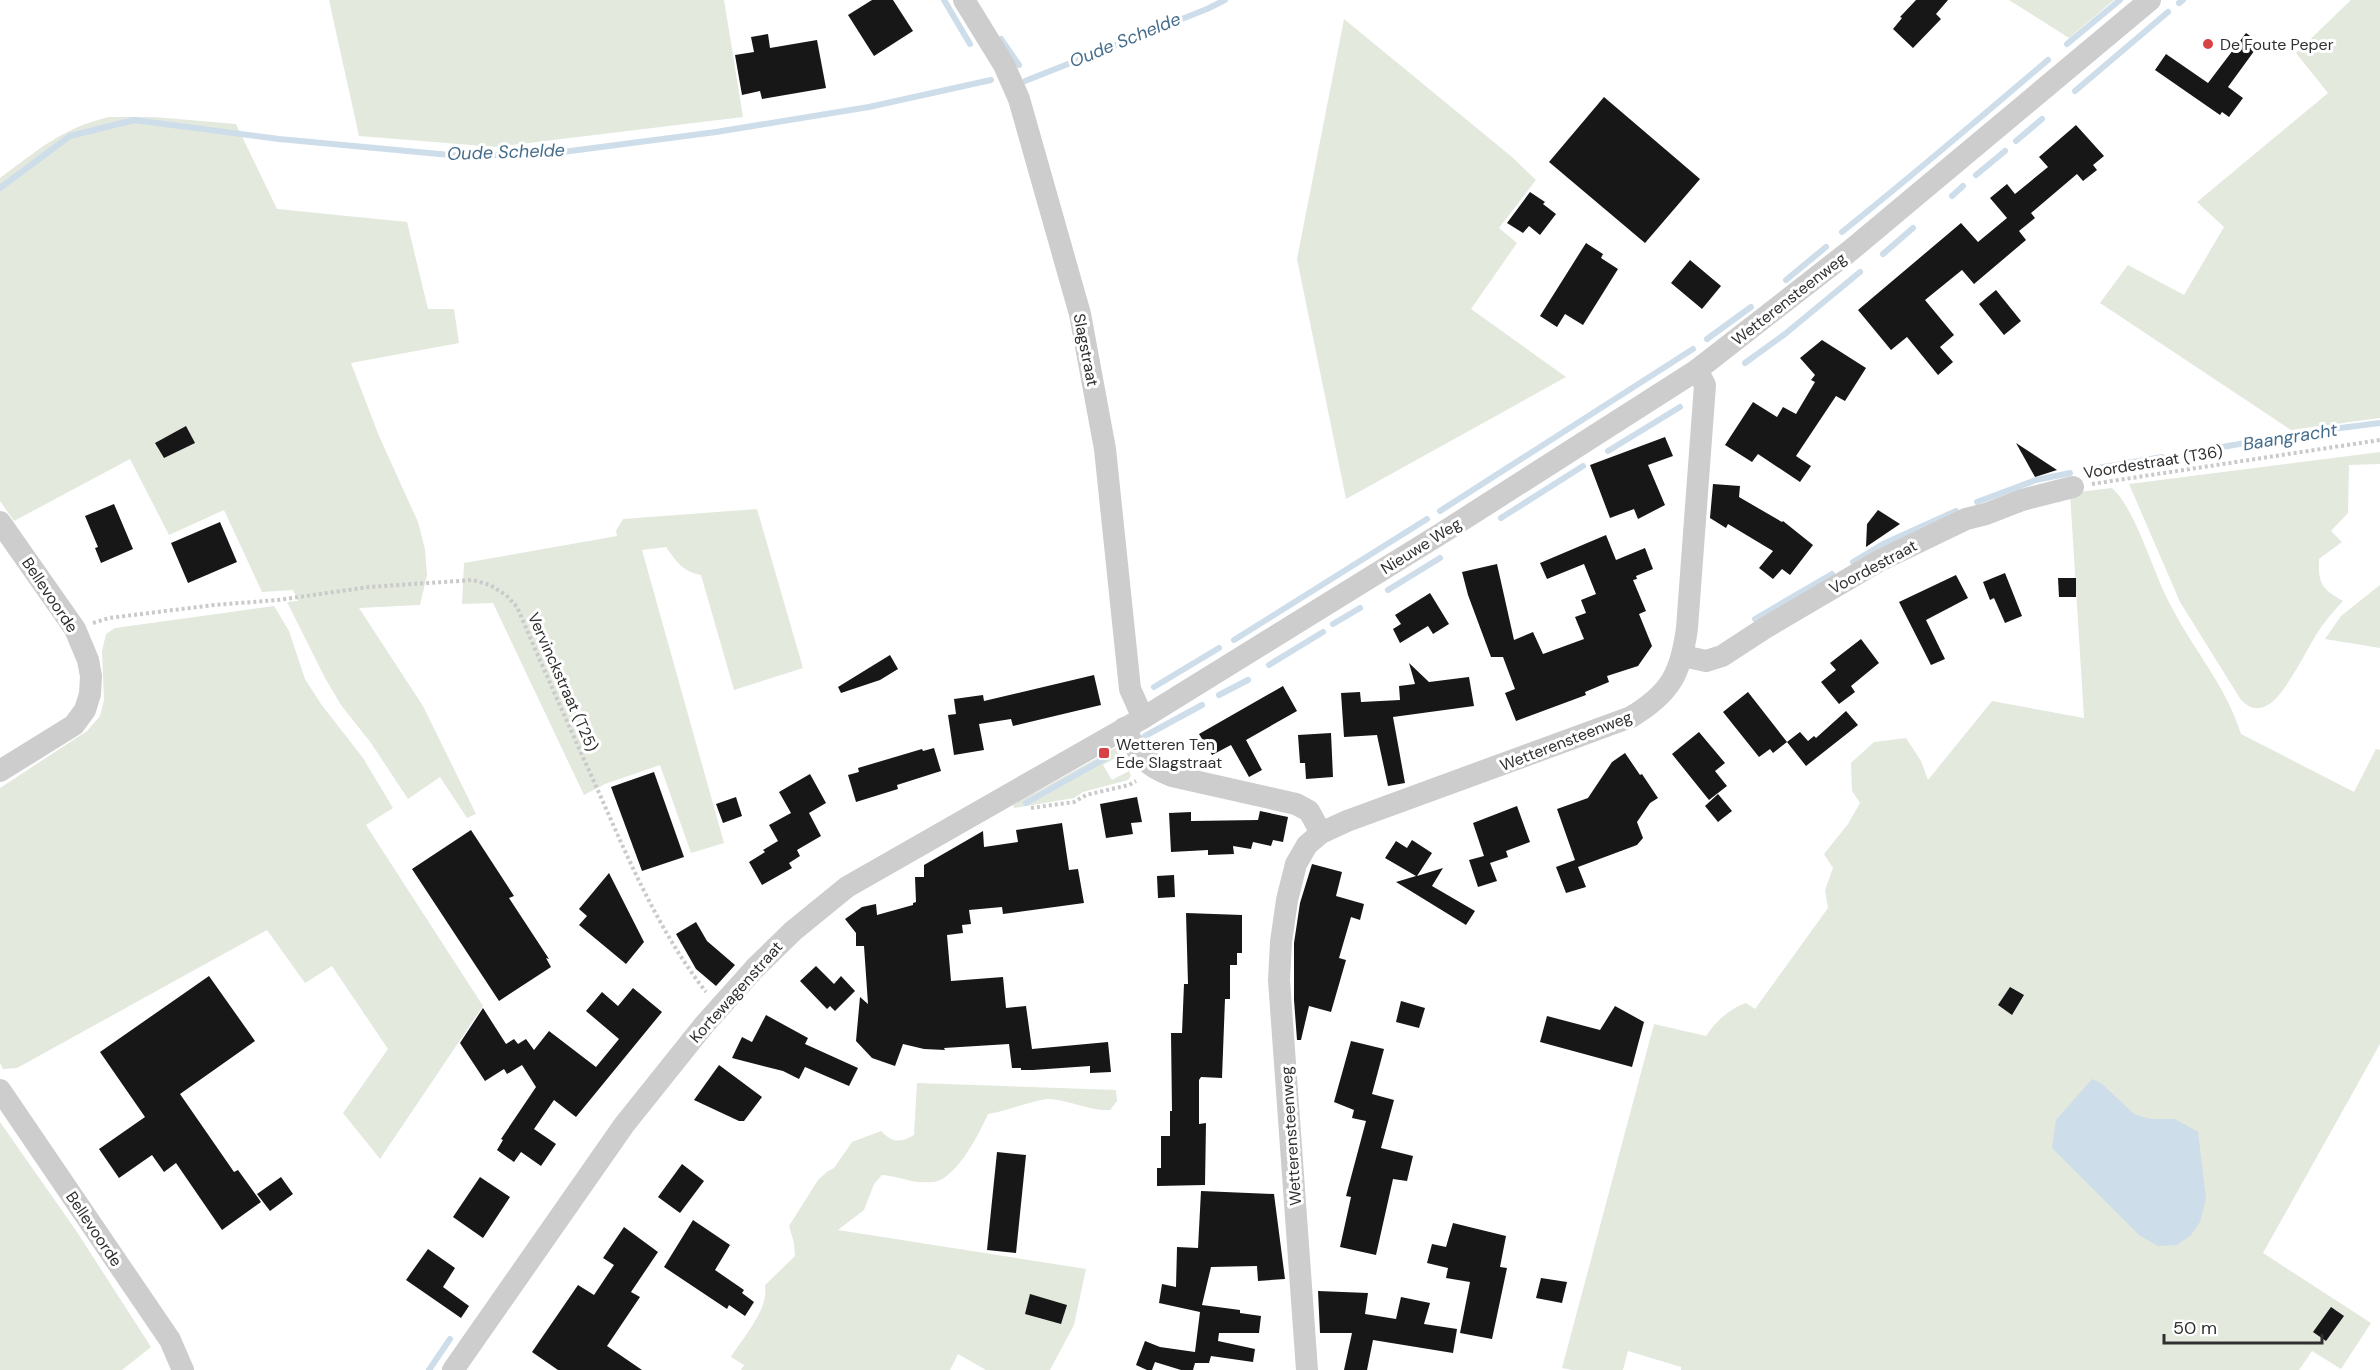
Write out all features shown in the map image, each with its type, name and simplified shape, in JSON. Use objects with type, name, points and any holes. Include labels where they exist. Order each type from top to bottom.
[{"type":"street","name":"Slagstraat","points":[[964,0],[1004,65],[1019,99],[1080,315],[1105,449],[1133,723]]},
{"type":"street","name":"Wetterensteenweg","points":[[1307,1370],[1279,980],[1281,942],[1291,879],[1296,864],[1307,845],[1322,833],[1347,821],[1631,717],[1652,705],[1665,691],[1678,670],[1683,656],[1687,628],[1705,385],[1697,370],[1857,245],[2150,0]]},
{"type":"street","name":"Nieuwe Weg","points":[[1133,723],[1448,529],[1697,370]]},
{"type":"street","name":"Voordestraat","points":[[1683,656],[1706,661],[1722,656],[1879,561],[1966,519],[2022,500],[2073,487]]},
{"type":"street","name":"Bellevoorde","points":[[0,522],[75,628],[88,660],[91,676],[90,694],[85,710],[74,725],[0,771]]},
{"type":"street","points":[[1133,723],[1142,758],[1156,770],[1172,777],[1296,804],[1309,811],[1322,833]]},
{"type":"street","name":"Kortewagenstraat","points":[[453,1370],[624,1125],[721,1006],[793,931],[848,886],[1133,723]]},
{"type":"street","name":"Bellevoorde","points":[[0,1090],[170,1340],[183,1370]]},
{"type":"path","name":"Voordestraat (T36)","points":[[2073,487],[2380,440]]},
{"type":"path","name":"Vervinckstraat (T25)","points":[[75,628],[109,618],[214,604],[278,600],[369,587],[472,580],[490,585],[506,595],[517,607],[642,886],[694,976],[721,1006]]},
{"type":"path","points":[[997,800],[1014,811],[1074,802],[1086,795],[1129,785],[1156,770]]},
{"type":"shaded area","points":[[329,0],[724,0],[743,117],[496,147],[359,136]]},
{"type":"shaded area","points":[[2009,0],[2114,0],[2069,38]]},
{"type":"shaded area","points":[[2351,0],[2380,0],[2380,418],[2291,430],[2100,303],[2128,265],[2184,295],[2224,227],[2197,202],[2328,93],[2296,53]]},
{"type":"shaded area","points":[[1344,19],[1512,157],[1536,180],[1499,228],[1517,243],[1471,309],[1566,377],[1346,499],[1297,259]]},
{"type":"shaded area","points":[[109,117],[154,117],[236,124],[277,209],[407,222],[428,309],[454,309],[459,343],[351,363],[379,436],[418,522],[425,549],[427,575],[420,605],[359,608],[423,706],[476,814],[467,818],[440,777],[408,799],[371,743],[341,705],[325,678],[287,602],[298,601],[293,590],[262,592],[224,510],[169,535],[130,459],[14,521],[0,501],[0,178],[39,149],[64,134],[77,127]]},
{"type":"shaded area","points":[[2380,452],[2380,464],[2349,465],[2348,513],[2331,531],[2342,542],[2319,559],[2319,574],[2323,585],[2330,593],[2343,601],[2322,626],[2281,693],[2266,706],[2255,708],[2250,706],[2241,700],[2180,602],[2129,484]]},
{"type":"shaded area","points":[[2112,488],[2120,497],[2136,525],[2169,602],[2227,699],[2241,734],[2354,792],[2376,749],[2380,750],[2380,1044],[2263,1253],[2371,1323],[2341,1369],[2312,1351],[2299,1370],[1681,1370],[1681,1367],[1628,1351],[1623,1370],[1562,1368],[1654,1024],[1706,1036],[1734,1009],[1746,1003],[1755,1009],[1828,908],[1825,890],[1833,868],[1824,854],[1848,824],[1860,803],[1852,791],[1851,763],[1874,742],[1906,738],[1921,761],[1928,780],[1992,701],[2084,718],[2070,493]]},
{"type":"shaded area","points":[[757,509],[803,668],[734,690],[701,575],[685,569],[666,547],[642,550],[724,843],[691,853],[660,765],[605,784],[584,795],[493,603],[462,604],[464,563],[617,536],[616,531],[623,519]]},
{"type":"shaded area","points":[[2380,585],[2380,648],[2325,639],[2341,616]]},
{"type":"shaded area","points":[[274,606],[289,631],[305,679],[321,704],[363,758],[393,808],[366,825],[483,1006],[380,1159],[343,1113],[388,1049],[332,966],[305,983],[267,930],[17,1068],[3,1069],[0,1063],[0,788],[87,731],[100,716],[104,700],[102,651],[106,634],[115,628]]},
{"type":"shaded area","points":[[1117,747],[1119,756],[1103,765],[1112,780],[1129,771],[1131,776],[1128,780],[1083,792],[1074,798],[1014,808],[1013,805]]},
{"type":"shaded area","points":[[917,1083],[1116,1090],[1117,1101],[1110,1110],[1049,1099],[988,1114],[961,1162],[946,1177],[936,1182],[926,1182],[882,1175],[874,1184],[864,1210],[838,1230],[1086,1269],[1074,1325],[1050,1370],[986,1370],[958,1354],[950,1370],[741,1370],[744,1365],[731,1357],[759,1313],[763,1304],[765,1285],[795,1256],[789,1226],[818,1180],[834,1168],[852,1142],[881,1131],[893,1140],[914,1135]]},
{"type":"shaded area","points":[[0,1122],[77,1232],[151,1347],[122,1370],[0,1370]]},
{"type":"water","points":[[2092,1079],[2101,1083],[2134,1114],[2150,1119],[2175,1119],[2198,1132],[2206,1198],[2200,1222],[2190,1236],[2177,1245],[2158,1246],[2139,1235],[2052,1148],[2056,1120]]},
{"type":"building","points":[[872,0],[893,0],[913,31],[874,56],[848,15]]},
{"type":"building","points":[[1916,0],[1948,0],[1936,14],[1941,19],[1913,48],[1893,29],[1902,18],[1900,17]]},
{"type":"building","points":[[2246,33],[2260,43],[2228,87],[2243,98],[2229,117],[2222,112],[2220,115],[2155,70],[2166,54],[2208,83]]},
{"type":"building","points":[[768,34],[770,48],[817,40],[826,88],[762,99],[760,91],[742,95],[735,55],[754,52],[751,37]]},
{"type":"building","points":[[1604,97],[1700,179],[1645,243],[1549,162]]},
{"type":"building","points":[[2076,125],[2104,156],[2093,165],[2097,170],[2083,181],[2077,174],[2031,213],[2035,218],[2019,231],[2026,240],[1974,284],[1962,270],[1925,300],[1954,335],[1940,347],[1953,362],[1938,375],[1907,337],[1891,350],[1858,310],[1961,223],[1978,242],[2007,218],[1990,198],[2007,184],[2015,194],[2048,167],[2039,157]]},
{"type":"building","points":[[1530,192],[1545,202],[1543,204],[1556,214],[1540,235],[1529,226],[1523,233],[1507,223]]},
{"type":"building","points":[[1586,243],[1603,254],[1601,258],[1618,269],[1583,325],[1565,314],[1557,327],[1540,316]]},
{"type":"building","points":[[1690,260],[1721,286],[1702,309],[1671,283]]},
{"type":"building","points":[[1996,290],[2021,321],[2004,335],[1979,304]]},
{"type":"building","points":[[1822,340],[1866,368],[1845,401],[1836,396],[1796,456],[1811,466],[1800,482],[1758,454],[1752,462],[1725,445],[1753,402],[1777,417],[1783,407],[1796,414],[1815,382],[1811,380],[1815,375],[1800,358]]},
{"type":"building","points":[[186,426],[195,443],[164,458],[155,443]]},
{"type":"building","points":[[1665,437],[1673,456],[1648,465],[1665,505],[1638,519],[1634,509],[1610,518],[1590,465]]},
{"type":"building","points":[[2016,443],[2057,470],[2035,477]]},
{"type":"building","points":[[1713,484],[1740,486],[1739,497],[1783,521],[1813,545],[1790,575],[1782,569],[1773,579],[1759,568],[1773,551],[1728,524],[1726,528],[1710,518]]},
{"type":"building","points":[[114,504],[133,549],[101,563],[95,548],[98,547],[85,516]]},
{"type":"building","points":[[1878,510],[1900,524],[1866,547],[1867,524]]},
{"type":"building","points":[[220,522],[237,562],[188,583],[171,543]]},
{"type":"building","points":[[1606,535],[1616,560],[1645,548],[1653,569],[1636,576],[1637,579],[1633,580],[1646,611],[1639,614],[1652,646],[1638,666],[1607,676],[1609,682],[1585,692],[1586,695],[1516,721],[1505,693],[1515,689],[1503,657],[1491,657],[1462,572],[1497,564],[1514,640],[1533,632],[1543,654],[1584,639],[1575,617],[1586,613],[1581,600],[1596,594],[1584,564],[1547,579],[1540,563]]},
{"type":"building","points":[[2005,573],[2022,616],[2005,623],[1994,598],[1990,600],[1983,582]]},
{"type":"building","points":[[1956,575],[1968,598],[1926,620],[1945,659],[1931,665],[1899,602]]},
{"type":"building","points":[[2058,578],[2076,578],[2076,597],[2059,597]]},
{"type":"building","points":[[1430,593],[1449,624],[1433,634],[1428,626],[1400,643],[1393,629],[1401,624],[1395,615]]},
{"type":"building","points":[[1861,639],[1879,663],[1851,686],[1855,692],[1839,704],[1821,682],[1836,670],[1830,663]]},
{"type":"building","points":[[890,655],[898,669],[880,680],[841,693],[838,687]]},
{"type":"building","points":[[1409,663],[1429,682],[1469,677],[1474,706],[1393,717],[1405,783],[1388,786],[1377,735],[1344,737],[1341,693],[1360,692],[1361,702],[1400,700],[1399,686],[1415,684]]},
{"type":"building","points":[[1094,675],[1101,705],[1013,726],[1011,719],[979,724],[984,750],[954,755],[948,715],[956,714],[954,699],[983,695],[984,701]]},
{"type":"building","points":[[1283,686],[1297,711],[1246,740],[1262,770],[1249,777],[1231,745],[1212,755],[1199,734]]},
{"type":"building","points":[[1748,692],[1787,742],[1773,753],[1770,749],[1759,757],[1723,712]]},
{"type":"building","points":[[1846,711],[1858,725],[1806,766],[1787,742],[1800,732],[1808,741],[1814,736],[1816,738]]},
{"type":"building","points":[[1699,732],[1725,763],[1715,771],[1727,786],[1709,800],[1672,754]]},
{"type":"building","points":[[1331,733],[1333,777],[1306,779],[1305,763],[1300,763],[1298,735]]},
{"type":"building","points":[[934,748],[941,771],[897,785],[898,789],[856,802],[848,775],[859,772],[858,768],[922,749],[923,751]]},
{"type":"building","points":[[1625,753],[1658,798],[1650,803],[1637,822],[1643,838],[1637,845],[1578,867],[1586,887],[1566,893],[1556,867],[1575,860],[1557,809],[1588,798],[1612,762]]},
{"type":"building","points":[[654,772],[684,857],[642,871],[611,787]]},
{"type":"building","points":[[810,774],[826,803],[809,813],[821,836],[797,850],[800,856],[789,863],[792,868],[762,885],[749,862],[778,841],[769,825],[791,813],[779,792]]},
{"type":"building","points":[[1718,794],[1732,811],[1718,822],[1705,806]]},
{"type":"building","points":[[736,797],[742,816],[723,823],[716,804]]},
{"type":"building","points":[[1137,797],[1142,822],[1131,823],[1133,834],[1106,838],[1100,804]]},
{"type":"building","points":[[1517,806],[1530,842],[1506,851],[1508,857],[1490,863],[1497,881],[1478,887],[1469,860],[1484,856],[1473,823]]},
{"type":"building","points":[[1260,811],[1288,817],[1283,842],[1273,840],[1271,846],[1253,842],[1251,849],[1233,846],[1234,854],[1208,855],[1208,850],[1171,852],[1169,813],[1191,812],[1191,821],[1258,820]]},
{"type":"building","points":[[1062,823],[1069,870],[1078,869],[1084,903],[1003,914],[1002,907],[969,910],[971,924],[962,925],[963,933],[947,935],[951,981],[1003,977],[1006,1008],[1026,1006],[1032,1049],[1108,1042],[1111,1072],[1090,1073],[1090,1066],[1033,1070],[1012,1068],[1009,1044],[944,1048],[945,1050],[924,1049],[903,1044],[895,1066],[872,1058],[856,1041],[860,997],[868,1004],[864,946],[856,946],[856,933],[845,919],[862,907],[876,904],[877,915],[913,905],[916,902],[915,877],[924,877],[924,865],[983,831],[984,847],[1018,842],[1016,830]]},
{"type":"building","points":[[471,830],[514,896],[509,898],[549,959],[546,958],[551,967],[499,1001],[412,869]]},
{"type":"building","points":[[1412,840],[1432,853],[1417,876],[1443,868],[1432,886],[1475,911],[1466,925],[1396,882],[1416,876],[1385,858],[1396,841],[1407,848]]},
{"type":"building","points":[[1312,864],[1342,872],[1336,896],[1364,904],[1360,920],[1351,917],[1339,958],[1346,960],[1331,1012],[1309,1006],[1301,1040],[1297,1040],[1294,943],[1300,903]]},
{"type":"building","points":[[609,873],[644,942],[626,964],[579,925],[587,916],[579,909]]},
{"type":"building","points":[[1174,875],[1175,897],[1158,898],[1157,876]]},
{"type":"building","points":[[1186,913],[1242,915],[1242,953],[1237,953],[1237,965],[1230,965],[1230,999],[1225,999],[1222,1078],[1201,1077],[1199,1080],[1199,1124],[1206,1123],[1205,1185],[1157,1186],[1157,1168],[1161,1168],[1161,1136],[1170,1136],[1171,1033],[1182,1033],[1184,984],[1188,984]]},
{"type":"building","points":[[696,922],[707,941],[735,965],[716,986],[696,969],[676,934]]},
{"type":"building","points":[[816,966],[834,984],[841,976],[855,991],[835,1011],[830,1006],[827,1009],[800,981]]},
{"type":"building","points":[[209,976],[255,1041],[180,1094],[234,1172],[238,1170],[261,1202],[222,1230],[176,1163],[164,1172],[152,1155],[119,1178],[99,1149],[145,1117],[100,1052]]},
{"type":"building","points":[[2010,987],[2024,995],[2012,1015],[1998,1005]]},
{"type":"building","points":[[633,988],[662,1012],[576,1117],[554,1100],[534,1129],[556,1144],[541,1166],[521,1152],[514,1162],[497,1150],[503,1140],[501,1139],[536,1087],[522,1065],[507,1074],[504,1069],[485,1081],[460,1043],[483,1008],[506,1044],[514,1039],[518,1044],[526,1039],[534,1050],[549,1031],[596,1067],[619,1039],[586,1011],[602,992],[618,1006]]},
{"type":"building","points":[[1401,1001],[1425,1008],[1419,1028],[1396,1022]]},
{"type":"building","points":[[1615,1006],[1644,1022],[1632,1067],[1540,1042],[1547,1016],[1600,1030]]},
{"type":"building","points":[[766,1015],[808,1038],[805,1044],[858,1068],[849,1086],[805,1067],[799,1079],[783,1071],[732,1058],[742,1037],[752,1042]]},
{"type":"building","points":[[1351,1041],[1384,1049],[1372,1094],[1394,1100],[1381,1148],[1413,1156],[1407,1181],[1393,1179],[1376,1255],[1340,1247],[1351,1197],[1346,1196],[1366,1121],[1352,1118],[1354,1110],[1334,1102]]},
{"type":"building","points":[[719,1065],[762,1097],[744,1121],[739,1121],[694,1100]]},
{"type":"building","points":[[997,1152],[1026,1155],[1016,1253],[987,1250]]},
{"type":"building","points":[[682,1164],[704,1181],[680,1213],[658,1197]]},
{"type":"building","points":[[281,1177],[293,1194],[270,1211],[257,1194]]},
{"type":"building","points":[[480,1177],[510,1197],[483,1238],[453,1217]]},
{"type":"building","points":[[1201,1191],[1274,1194],[1285,1279],[1258,1281],[1257,1266],[1211,1267],[1202,1305],[1240,1310],[1240,1313],[1261,1316],[1259,1333],[1219,1333],[1218,1341],[1255,1349],[1253,1362],[1211,1356],[1209,1363],[1195,1363],[1193,1370],[1181,1370],[1155,1362],[1152,1370],[1147,1370],[1136,1365],[1145,1341],[1160,1347],[1195,1352],[1200,1312],[1159,1303],[1162,1284],[1176,1287],[1177,1247],[1198,1248]]},
{"type":"building","points":[[693,1220],[730,1245],[715,1270],[744,1290],[742,1293],[754,1302],[745,1316],[729,1305],[727,1309],[664,1267]]},
{"type":"building","points":[[1453,1223],[1506,1236],[1500,1267],[1507,1268],[1492,1339],[1460,1333],[1470,1282],[1446,1278],[1448,1268],[1427,1263],[1432,1244],[1446,1247]]},
{"type":"building","points":[[624,1227],[658,1252],[631,1292],[640,1297],[607,1346],[642,1370],[558,1370],[532,1352],[578,1285],[594,1295],[614,1265],[603,1258]]},
{"type":"building","points":[[428,1249],[455,1268],[443,1287],[469,1306],[461,1318],[406,1280]]},
{"type":"building","points":[[1541,1278],[1567,1282],[1562,1303],[1536,1298]]},
{"type":"building","points":[[1318,1291],[1368,1293],[1365,1314],[1396,1319],[1401,1297],[1430,1303],[1424,1324],[1457,1329],[1453,1353],[1373,1340],[1367,1370],[1344,1370],[1352,1333],[1320,1333]]},
{"type":"building","points":[[1030,1294],[1067,1305],[1061,1324],[1025,1314]]},
{"type":"building","points":[[2331,1307],[2344,1316],[2326,1341],[2313,1332]]},
{"type":"waterway","points":[[944,0],[970,44]]},
{"type":"waterway","name":"Oude Schelde","points":[[1025,81],[1225,0]]},
{"type":"waterway","points":[[2067,44],[2120,0]]},
{"type":"waterway","points":[[2179,3],[2183,0]]},
{"type":"waterway","points":[[2075,91],[2168,12]]},
{"type":"waterway","points":[[1001,39],[1019,65]]},
{"type":"waterway","points":[[1842,232],[2048,60]]},
{"type":"waterway","name":"Oude Schelde","points":[[0,188],[70,136],[134,120],[279,139],[461,156],[555,153],[716,132],[869,107],[991,80]]},
{"type":"waterway","points":[[2016,141],[2042,119]]},
{"type":"waterway","points":[[1976,175],[2005,151]]},
{"type":"waterway","points":[[1952,196],[1963,186]]},
{"type":"waterway","points":[[1883,254],[1913,228]]},
{"type":"waterway","points":[[1786,280],[1826,247]]},
{"type":"waterway","points":[[1745,363],[1785,334],[1860,272]]},
{"type":"waterway","points":[[1707,339],[1751,307]]},
{"type":"waterway","points":[[1440,511],[1693,349]]},
{"type":"waterway","points":[[1608,451],[1680,407]]},
{"type":"waterway","name":"Baangracht","points":[[2199,451],[2309,432],[2380,423]]},
{"type":"waterway","name":"Baangracht","points":[[2092,469],[2162,457]]},
{"type":"waterway","points":[[1501,518],[1583,466]]},
{"type":"waterway","name":"Baangracht","points":[[1977,502],[2036,480],[2070,473]]},
{"type":"waterway","name":"Baangracht","points":[[1853,562],[1883,544],[1956,511]]},
{"type":"waterway","points":[[1234,640],[1427,519]]},
{"type":"waterway","points":[[1388,590],[1440,558]]},
{"type":"waterway","name":"Baangracht","points":[[1755,619],[1832,574]]},
{"type":"waterway","points":[[1333,624],[1360,608]]},
{"type":"waterway","points":[[1269,665],[1323,632]]},
{"type":"waterway","points":[[1154,687],[1219,648]]},
{"type":"waterway","points":[[1219,695],[1248,680]]},
{"type":"waterway","points":[[1156,756],[1145,736],[1202,705]]},
{"type":"waterway","points":[[1026,803],[1104,759]]},
{"type":"waterway","points":[[429,1370],[450,1339]]},
{"type":"place","name":"De Foute Peper","points":[[2208,44]]},
{"type":"place","name":"Wetteren Ten Ede Slagstraat","points":[[1104,753]]}]
